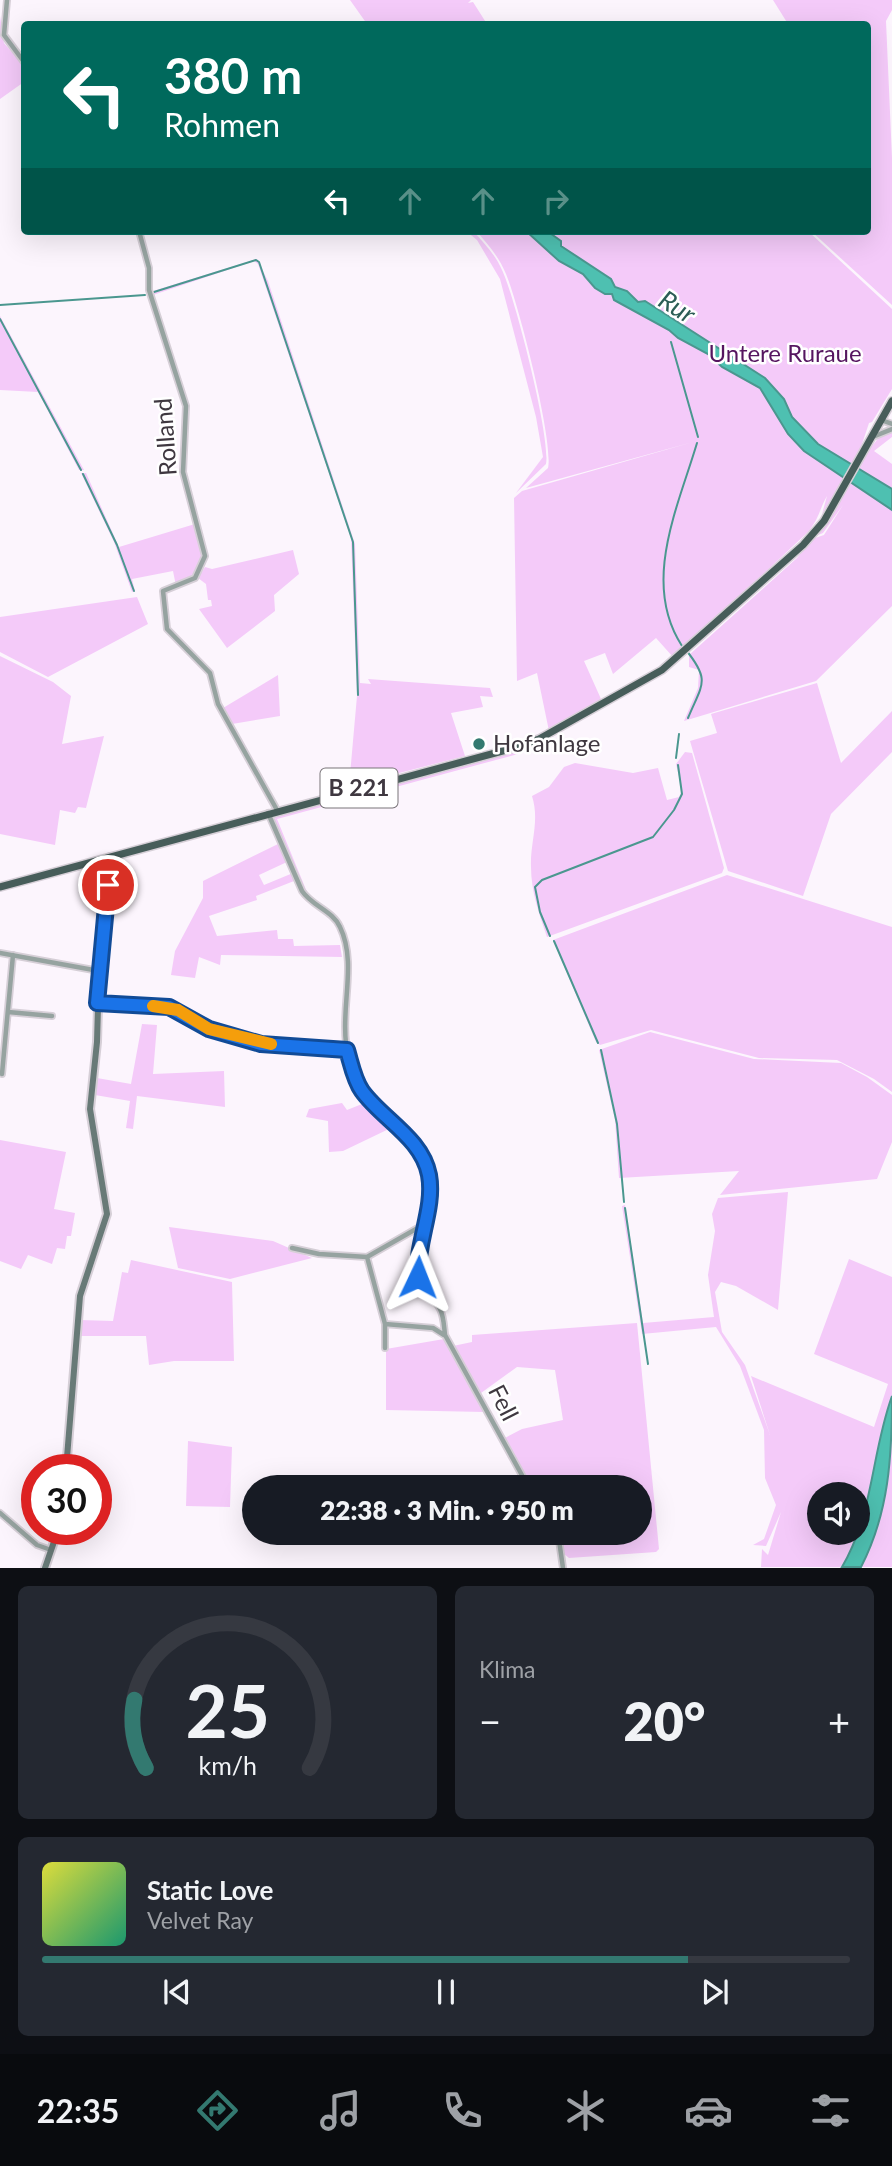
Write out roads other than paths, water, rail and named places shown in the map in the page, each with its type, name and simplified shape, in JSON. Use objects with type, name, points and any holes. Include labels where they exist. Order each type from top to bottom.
[{"type":"main road","name":"B 221","points":[[0,887],[528,743],[653,675],[682,653],[812,536],[892,401]]},
{"type":"street","points":[[7,0],[4,35],[21,58]]},
{"type":"street","name":"Rolland","points":[[140,235],[149,268],[152,298],[186,406],[183,472],[205,556],[194,578],[163,591],[164,620],[171,635],[210,673],[218,704],[272,811]]},
{"type":"street","points":[[879,423],[892,427]]},
{"type":"street","points":[[869,442],[892,427]]},
{"type":"street","name":"Fell","points":[[272,811],[307,900],[332,916],[342,929],[347,958],[347,1050],[361,1090],[410,1141],[425,1163],[429,1176],[429,1202],[418,1253],[418,1277],[424,1290],[439,1307],[445,1335],[522,1475]]},
{"type":"street","points":[[67,1454],[80,1296],[107,1214],[90,1109],[110,857]]},
{"type":"street","points":[[0,953],[99,971]]},
{"type":"street","points":[[2,1074],[2,1051],[13,955]]},
{"type":"street","points":[[97,1003],[169,1007],[209,1029],[261,1044],[347,1050]]},
{"type":"street","points":[[8,1012],[52,1016]]},
{"type":"street","points":[[292,1248],[319,1254],[367,1257],[424,1225]]},
{"type":"street","points":[[367,1257],[385,1324],[385,1349]]},
{"type":"street","points":[[433,1328],[443,1322]]},
{"type":"street","points":[[385,1324],[433,1328],[445,1335]]},
{"type":"street","points":[[0,1513],[37,1545],[51,1550]]},
{"type":"street","points":[[45,1567],[53,1545]]},
{"type":"street","points":[[560,1545],[563,1567]]},
{"type":"waterway","points":[[154,292],[256,260],[259,262],[353,542],[358,695]]},
{"type":"waterway","points":[[0,305],[145,295]]},
{"type":"waterway","points":[[0,319],[81,470]]},
{"type":"waterway","points":[[671,342],[698,437]]},
{"type":"waterway","points":[[682,646],[670,622],[664,597],[664,571],[673,519],[697,443]]},
{"type":"waterway","points":[[83,474],[117,545],[134,591]]},
{"type":"waterway","points":[[686,650],[699,669],[702,683],[688,718]]},
{"type":"waterway","points":[[676,758],[679,734]]},
{"type":"waterway","points":[[550,936],[540,912],[535,887],[542,880],[653,837],[674,810],[682,794],[678,765]]},
{"type":"waterway","points":[[554,941],[598,1043]]},
{"type":"waterway","points":[[601,1050],[617,1124],[624,1202]]},
{"type":"waterway","points":[[625,1208],[648,1364]]},
{"type":"place","name":"Hofanlage","points":[[479,744]]},
{"type":"water label","name":"Rur","points":[[677,307]]},
{"type":"park label","name":"Untere Ruraue","points":[[785,354]]}]
